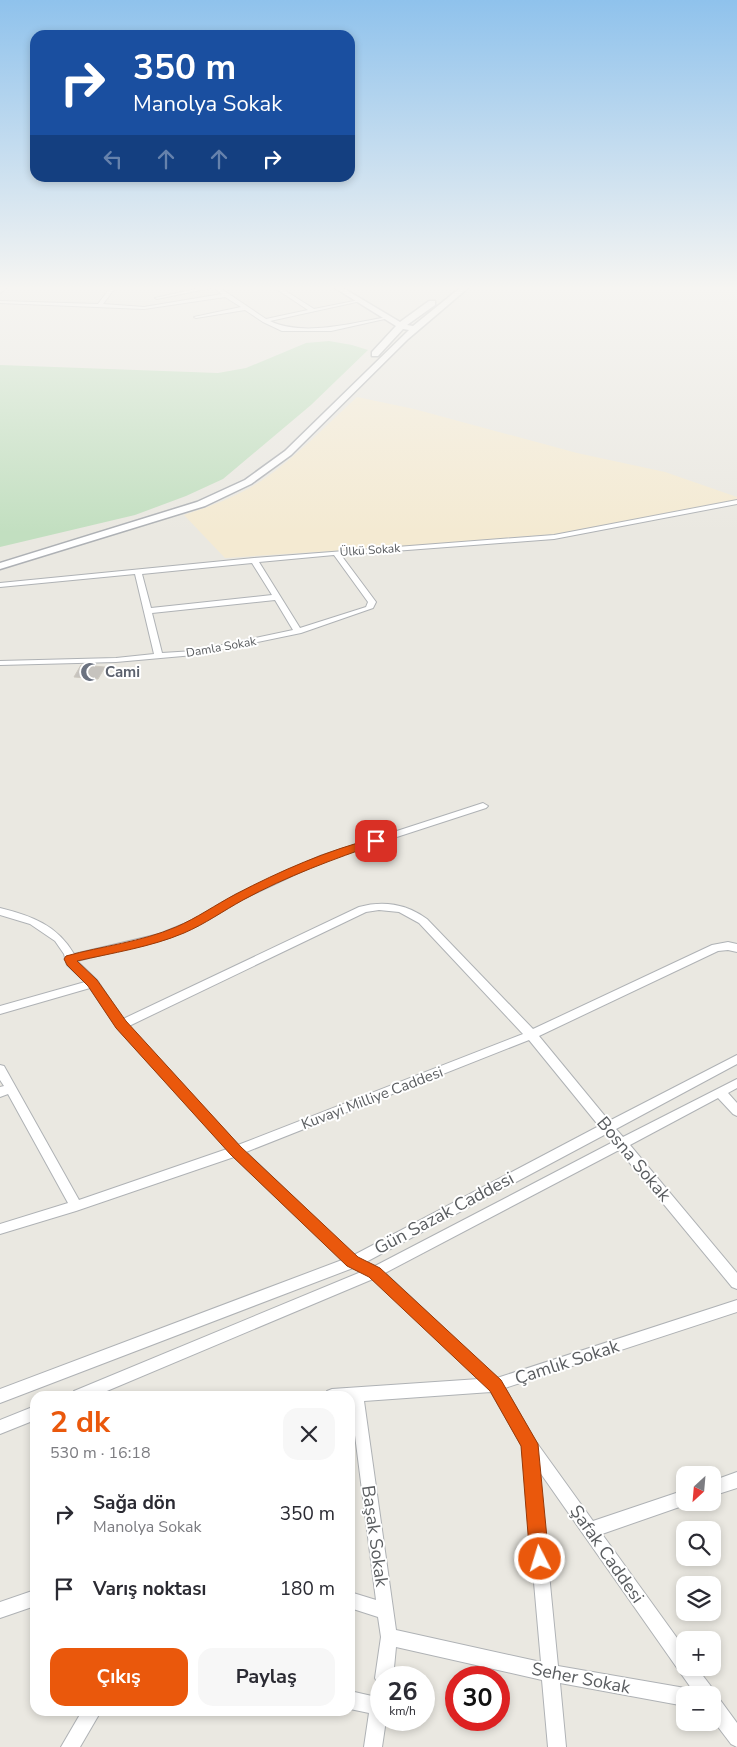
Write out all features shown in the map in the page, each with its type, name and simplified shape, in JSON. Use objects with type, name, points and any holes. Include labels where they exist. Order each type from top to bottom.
[{"type":"main road","points":[[311,416],[359,370]]},
{"type":"main road","points":[[0,566],[201,504],[248,482],[288,453],[373,370]]},
{"type":"main road","points":[[0,557],[153,512],[198,496],[239,477],[276,450]]},
{"type":"street","name":"Ülkü Sokak","points":[[0,585],[254,560],[554,537],[737,502]]},
{"type":"street","name":"Damla Sokak","points":[[0,663],[159,657],[220,648],[298,631],[366,610],[372,605],[372,602],[336,553]]},
{"type":"street","points":[[254,560],[298,631]]},
{"type":"street","points":[[138,571],[159,657]]},
{"type":"street","points":[[149,612],[277,597]]},
{"type":"street","points":[[70,959],[162,937],[195,923],[239,897],[323,858],[483,806]]},
{"type":"street","name":"Bosna Sokak","points":[[121,1024],[267,956],[362,909],[379,906],[404,910],[418,917],[531,1035],[737,1283]]},
{"type":"street","name":"Şafak Caddesi","points":[[0,911],[44,926],[59,939],[71,962],[93,983],[121,1024],[236,1151],[353,1262],[375,1272],[496,1386],[529,1444],[676,1651]]},
{"type":"street","name":"Kuvayi Milliye Caddesi","points":[[0,1229],[76,1206],[236,1151],[531,1035],[716,948],[736,947]]},
{"type":"street","points":[[0,1010],[93,983]]},
{"type":"street","name":"Gün Sazak Caddesi","points":[[0,1396],[353,1262],[737,1059]]},
{"type":"street","points":[[0,1069],[5,1090],[76,1206]]},
{"type":"street","name":"Gün Sazak Caddesi","points":[[91,1391],[375,1272],[737,1083]]},
{"type":"street","points":[[720,1092],[737,1112]]},
{"type":"street","name":"Çamlık Sokak","points":[[356,1395],[496,1386],[737,1306]]},
{"type":"street","name":"Başak Sokak","points":[[356,1395],[389,1637],[385,1666]]},
{"type":"street","points":[[0,1427],[30,1416]]},
{"type":"street","points":[[529,1444],[557,1747]]},
{"type":"street","points":[[721,1486],[737,1480]]},
{"type":"street","points":[[590,1530],[676,1501]]},
{"type":"street","points":[[0,1610],[30,1600]]},
{"type":"street","points":[[355,1602],[385,1611]]},
{"type":"street","name":"Seher Sokak","points":[[389,1637],[550,1673],[676,1695]]},
{"type":"street","points":[[355,1700],[370,1701]]},
{"type":"street","points":[[70,1747],[89,1716]]},
{"type":"street","points":[[721,1716],[737,1738]]},
{"type":"street","points":[[373,1747],[376,1731]]},
{"type":"green space","points":[[0,370],[123,370],[218,373],[237,370],[348,370],[311,405],[223,479],[186,496],[135,515],[0,547]]},
{"type":"sand","points":[[357,397],[414,409],[577,453],[665,472],[737,497],[737,500],[555,534],[225,558],[184,515],[224,500],[261,481],[299,452]]},
{"type":"building","name":"Cami","points":[[81,665],[105,667],[98,679],[74,677]]},
{"type":"place","name":"Cami","points":[[90,672]]},
{"type":"route","points":[[376,841],[323,858],[239,897],[210,916],[162,937],[70,959],[93,983],[121,1024],[236,1151],[353,1262],[375,1272],[496,1386],[529,1444],[540,1559]]}]
